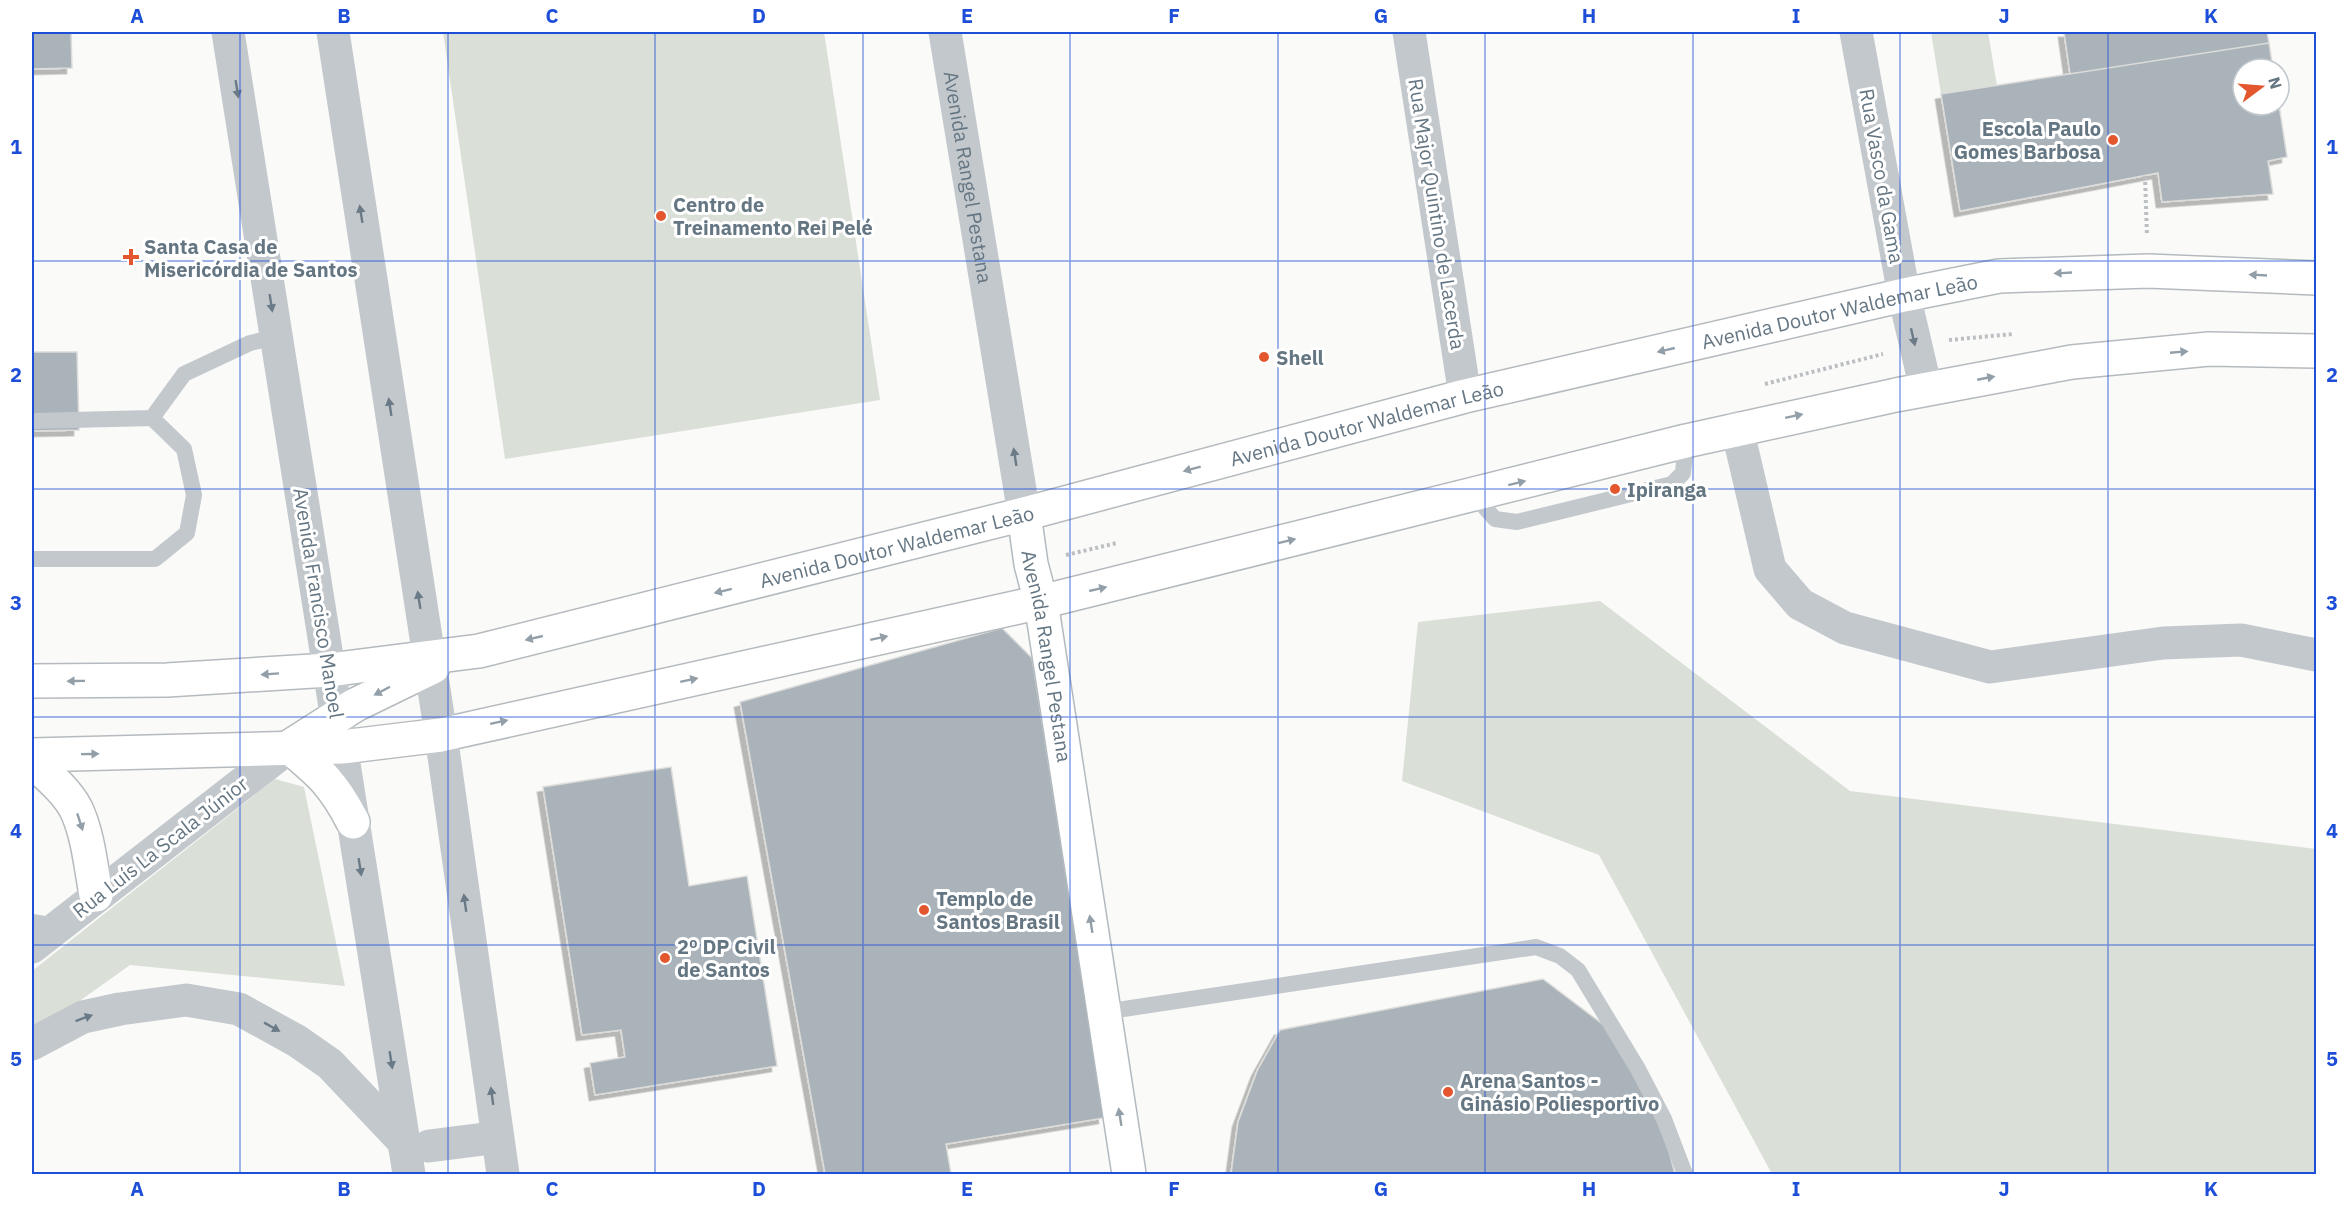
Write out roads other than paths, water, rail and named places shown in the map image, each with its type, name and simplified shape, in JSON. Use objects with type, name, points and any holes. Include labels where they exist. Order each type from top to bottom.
[{"type":"main road","name":"Avenida Doutor Waldemar Leão","points":[[429,663],[1024,514],[1465,396],[1904,295],[1999,276],[2148,271],[2316,278]]},
{"type":"main road","points":[[32,756],[288,747],[339,732],[441,735],[1041,602],[1737,428],[2072,362],[2209,349],[2316,351]]},
{"type":"main road","name":"Avenida Rangel Pestana","points":[[1024,514],[1031,564],[1041,602],[1129,1174]]},
{"type":"main road","points":[[32,681],[167,680],[429,663]]},
{"type":"main road","points":[[339,732],[429,663]]},
{"type":"main road","points":[[288,747],[321,773],[336,791],[353,822]]},
{"type":"main road","points":[[32,760],[61,788],[75,808],[86,839],[96,895]]},
{"type":"street","name":"Avenida Francisco Manoel","points":[[228,32],[353,822],[411,1153]]},
{"type":"street","points":[[333,32],[441,735],[491,1138],[503,1174]]},
{"type":"street","name":"Avenida Rangel Pestana","points":[[945,32],[1024,514]]},
{"type":"street","name":"Rua Major Quintino de Lacerda","points":[[1409,32],[1465,396]]},
{"type":"street","name":"Rua Vasco da Gama","points":[[1856,32],[1904,295],[1926,390]]},
{"type":"street","points":[[1737,428],[1770,568],[1800,604],[1845,628],[1990,667],[2163,644],[2241,640],[2316,656]]},
{"type":"street","name":"Rua Luís La Scala Júnior","points":[[32,947],[45,924],[96,895],[288,747]]},
{"type":"street","points":[[32,1044],[82,1017],[120,1009],[186,1000],[239,1009],[297,1041],[330,1064],[411,1153],[491,1138]]},
{"type":"lane","points":[[152,418],[183,374],[250,343],[276,337]]},
{"type":"lane","points":[[32,421],[152,418],[184,449],[194,495],[187,533],[155,559],[32,558]]},
{"type":"lane","points":[[1104,1012],[1536,948],[1560,956],[1578,970],[1638,1069],[1664,1119],[1685,1174]]},
{"type":"place","name":"Escola Paulo Gomes Barbosa","points":[[2113,140]]},
{"type":"place","name":"Centro de Treinamento Rei Pelé","points":[[661,216]]},
{"type":"place","name":"Santa Casa de Misericórdia de Santos","points":[[131,257]]},
{"type":"place","name":"Shell","points":[[1264,357]]},
{"type":"place","name":"Ipiranga","points":[[1615,489]]},
{"type":"place","name":"Templo de Santos Brasil","points":[[924,910]]},
{"type":"place","name":"2º DP Civil de Santos","points":[[665,958]]},
{"type":"place","name":"Arena Santos - Ginásio Poliesportivo","points":[[1448,1092]]}]
